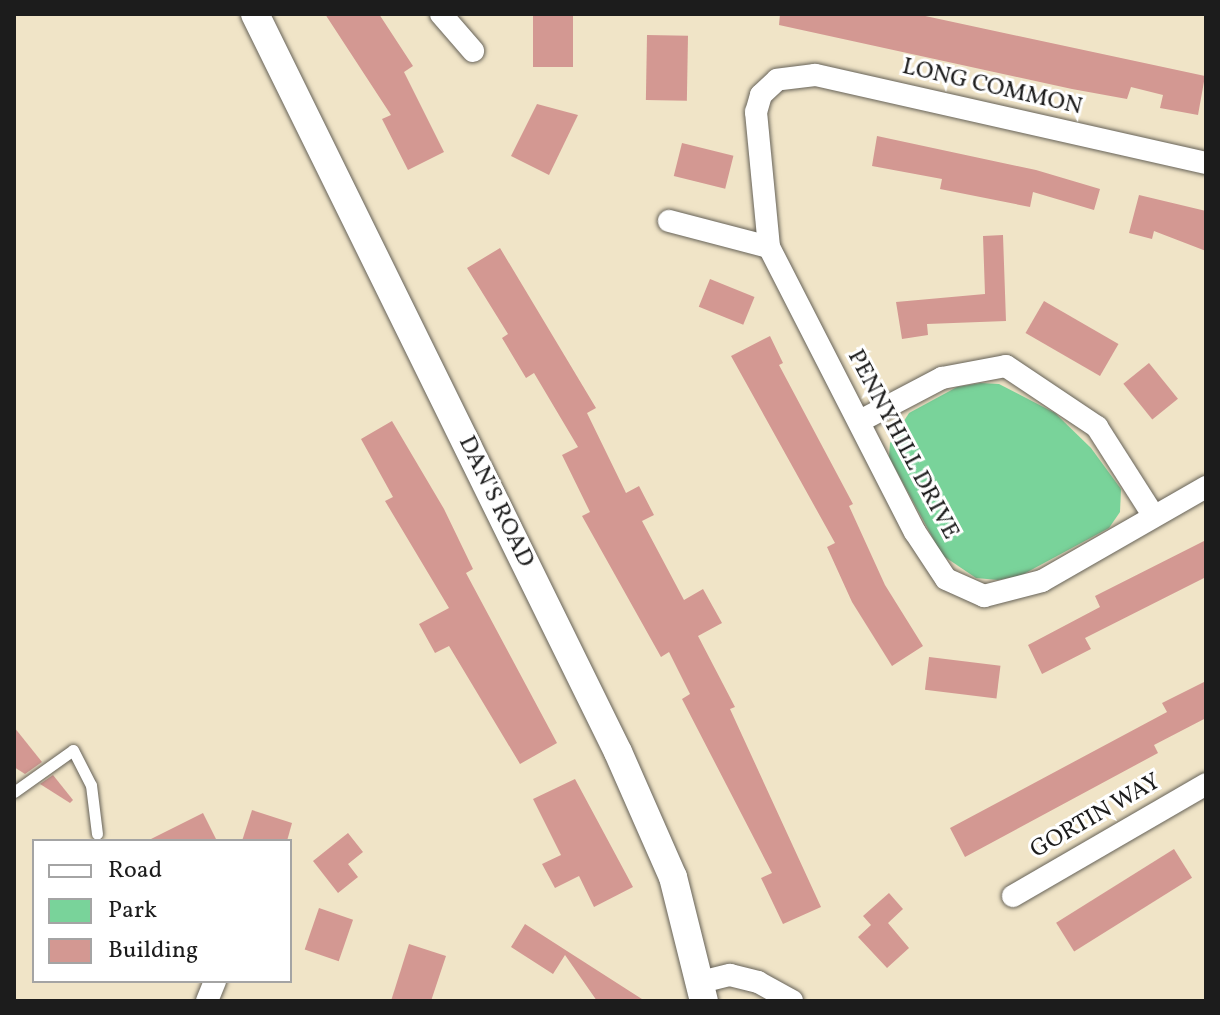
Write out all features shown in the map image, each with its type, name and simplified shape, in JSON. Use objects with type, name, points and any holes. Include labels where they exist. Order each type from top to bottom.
[{"type":"street","name":"DAN'S ROAD","points":[[255,14],[618,752],[673,877],[703,992]]},
{"type":"street","points":[[441,14],[473,51]]},
{"type":"street","name":"LONG COMMON","points":[[767,87],[788,77],[815,75],[1206,163]]},
{"type":"street","name":"PENNYHILL DRIVE","points":[[767,87],[756,112],[769,247],[915,532],[946,579],[984,596],[1042,581],[1206,487]]},
{"type":"street","points":[[669,221],[769,247]]},
{"type":"street","points":[[860,421],[942,378],[1006,366],[1097,427],[1153,515]]},
{"type":"street","name":"GORTIN WAY","points":[[1013,896],[1206,784]]},
{"type":"street","points":[[703,992],[730,975],[773,988],[792,1001]]},
{"type":"lane","points":[[14,792],[73,750],[91,785],[97,834]]},
{"type":"green space","points":[[999,384],[1055,413],[1091,448],[1121,489],[1120,512],[1109,528],[1020,576],[998,580],[976,578],[942,555],[889,457],[890,443],[909,413],[957,387]]},
{"type":"building","points":[[325,14],[379,14],[413,66],[404,72],[444,152],[408,170],[382,119],[391,115]]},
{"type":"building","points":[[533,14],[573,14],[573,67],[533,67]]},
{"type":"building","points":[[780,14],[916,14],[1205,76],[1198,115],[1160,108],[1163,95],[1131,87],[1127,99],[1072,89],[779,25]]},
{"type":"building","points":[[647,35],[688,36],[687,101],[646,100]]},
{"type":"building","points":[[537,104],[578,115],[549,175],[511,156]]},
{"type":"building","points":[[877,136],[1036,170],[1100,189],[1094,210],[1033,192],[1030,207],[940,189],[942,179],[872,166]]},
{"type":"building","points":[[682,143],[733,156],[725,189],[674,176]]},
{"type":"building","points":[[1139,195],[1206,211],[1206,251],[1154,231],[1152,239],[1129,233]]},
{"type":"building","points":[[1003,235],[1006,321],[927,324],[928,335],[902,339],[896,302],[985,294],[983,236]]},
{"type":"building","points":[[500,248],[596,408],[587,413],[626,493],[639,486],[654,515],[642,521],[684,600],[703,589],[722,623],[698,636],[735,707],[730,709],[821,907],[783,924],[761,878],[772,873],[682,699],[690,694],[669,652],[661,657],[582,516],[590,512],[562,455],[578,447],[534,373],[526,378],[502,338],[508,334],[467,268]]},
{"type":"building","points":[[710,279],[755,297],[743,325],[699,307]]},
{"type":"building","points":[[1044,301],[1118,344],[1100,376],[1026,333]]},
{"type":"building","points":[[770,336],[783,363],[779,365],[853,504],[849,506],[885,585],[923,646],[892,666],[852,602],[827,547],[835,543],[731,356]]},
{"type":"building","points":[[1149,363],[1178,399],[1152,420],[1123,384]]},
{"type":"building","points":[[392,421],[444,509],[473,569],[466,573],[557,743],[520,764],[449,646],[435,653],[419,624],[449,608],[385,501],[393,497],[361,439]]},
{"type":"building","points":[[1206,540],[1206,577],[1085,638],[1091,649],[1042,674],[1028,645],[1100,607],[1095,596]]},
{"type":"building","points":[[929,657],[1000,666],[996,699],[925,690]]},
{"type":"building","points":[[1206,681],[1206,718],[1154,745],[1158,753],[965,857],[950,828],[1167,712],[1162,703]]},
{"type":"building","points":[[14,727],[42,762],[25,774],[14,767]]},
{"type":"building","points":[[53,775],[73,800],[70,803],[40,784]]},
{"type":"building","points":[[575,779],[633,887],[594,907],[579,876],[555,888],[542,864],[561,855],[533,799]]},
{"type":"building","points":[[252,810],[292,823],[288,839],[243,839]]},
{"type":"building","points":[[203,813],[216,839],[151,839]]},
{"type":"building","points":[[348,833],[363,852],[348,864],[358,877],[338,893],[313,861]]},
{"type":"building","points":[[1174,849],[1192,878],[1074,951],[1056,923]]},
{"type":"building","points":[[889,893],[903,909],[888,923],[909,948],[887,968],[858,937],[871,925],[863,916]]},
{"type":"building","points":[[319,908],[353,920],[339,961],[305,950]]},
{"type":"building","points":[[525,924],[645,1001],[597,1001],[565,955],[553,974],[511,947]]},
{"type":"building","points":[[409,944],[446,956],[431,1001],[391,1001]]}]
